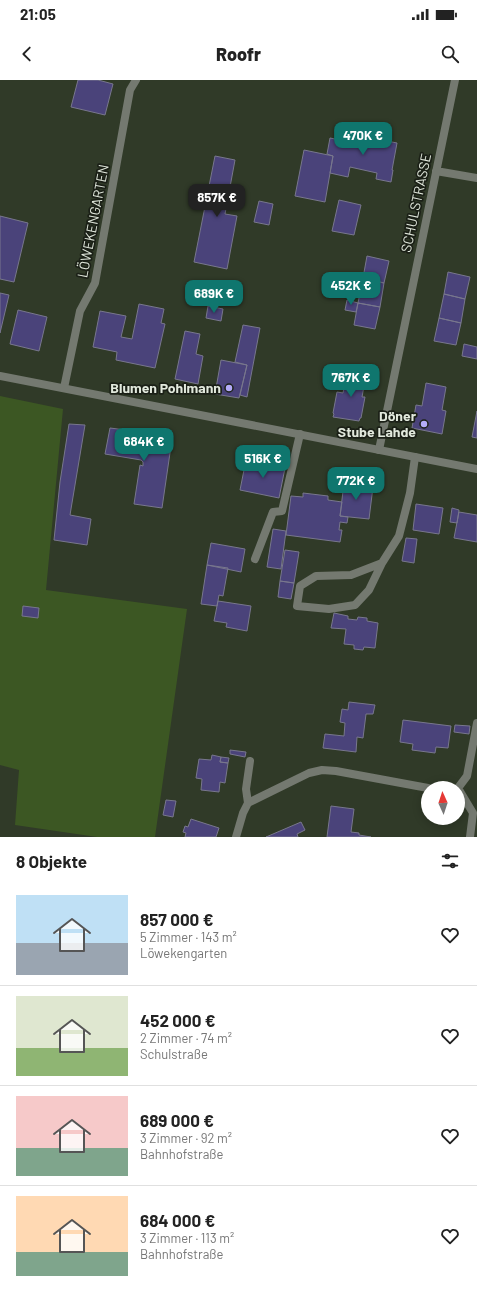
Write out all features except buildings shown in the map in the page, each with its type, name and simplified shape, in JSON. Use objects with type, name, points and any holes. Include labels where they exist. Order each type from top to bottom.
[{"type":"street","name":"LÖWEKENGARTEN","points":[[64,388],[80,311],[95,283],[130,90],[136,80]]},
{"type":"street","name":"SCHULSTRASSE","points":[[379,450],[455,80]]},
{"type":"street","points":[[436,171],[477,178]]},
{"type":"street","points":[[0,376],[477,470]]},
{"type":"street","points":[[255,559],[273,512],[282,511],[300,434]]},
{"type":"street","points":[[382,563],[351,575],[316,576],[300,586],[297,606],[329,609],[355,605],[369,590],[382,563],[399,536],[410,493],[415,457]]},
{"type":"street","points":[[470,837],[473,813],[458,788],[467,776],[477,723]]},
{"type":"street","points":[[236,837],[243,813],[248,803],[246,789],[250,761]]},
{"type":"street","points":[[248,803],[309,773],[322,770],[336,771],[421,787]]},
{"type":"green space","points":[[0,396],[63,409],[46,590],[187,609],[155,837],[97,837],[15,825],[19,770],[0,765]]},
{"type":"place","name":"Blumen Pohlmann","points":[[229,388]]},
{"type":"place","name":"Döner Stube Lahde","points":[[424,424]]}]
